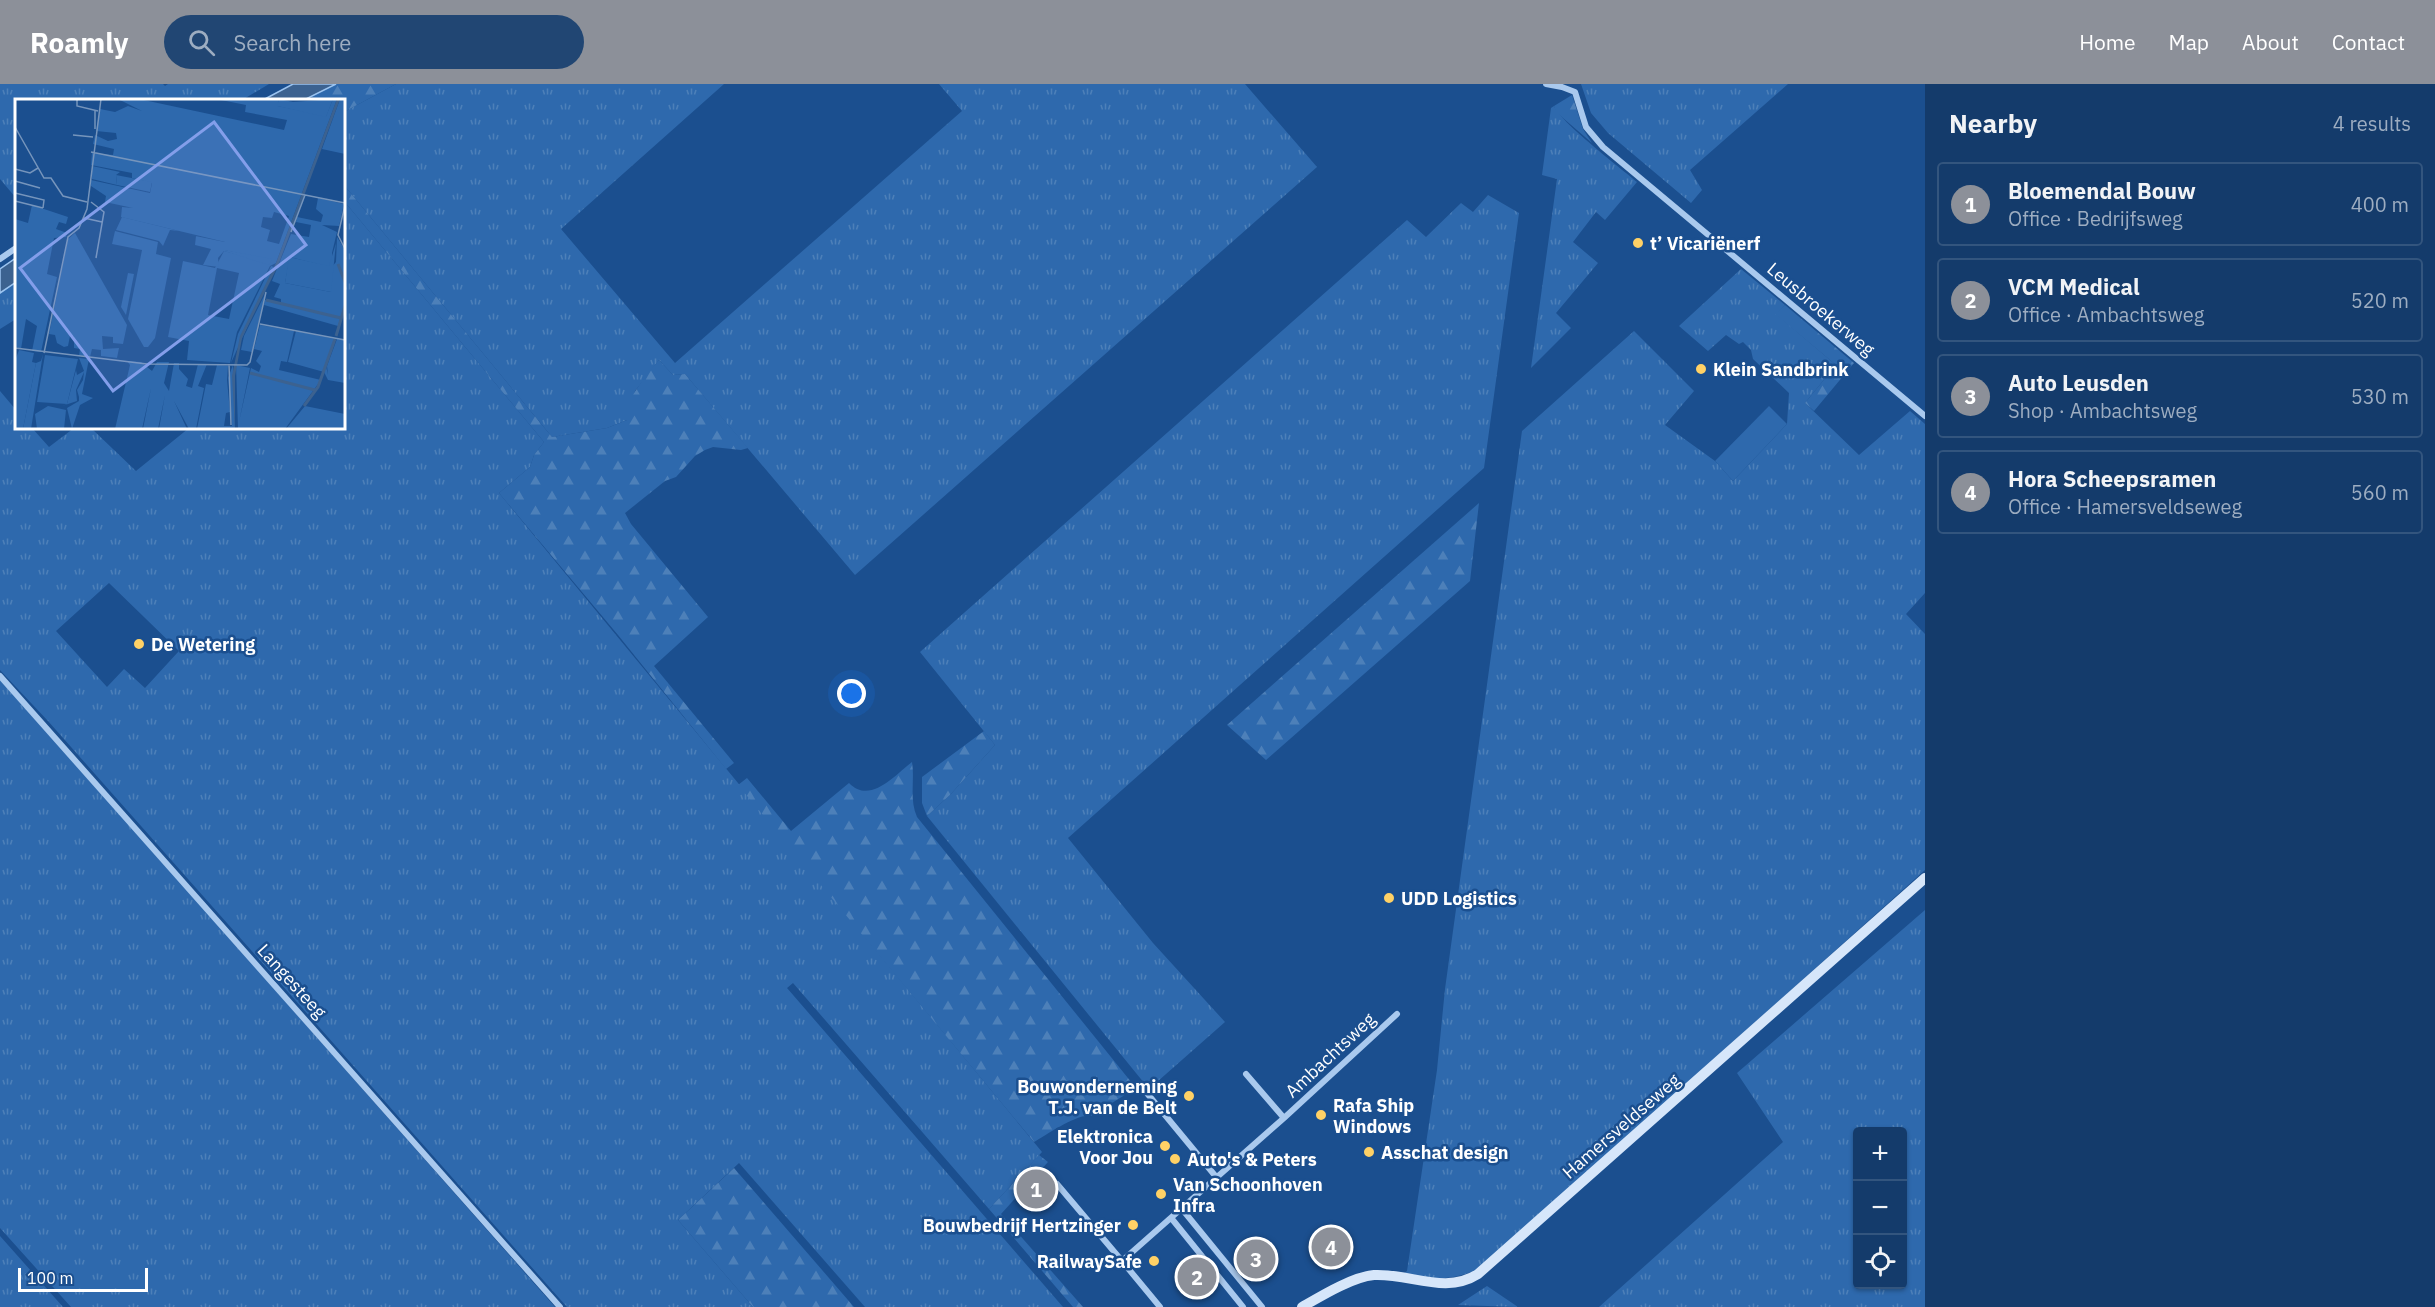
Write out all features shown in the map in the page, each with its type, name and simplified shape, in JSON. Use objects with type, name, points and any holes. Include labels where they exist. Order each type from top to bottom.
[{"type":"street","name":"Leusbroekerweg","points":[[1545,84],[1571,87],[1578,96],[1586,127],[1602,147],[1925,416]]},
{"type":"street","points":[[0,259],[15,249]]},
{"type":"street","name":"Langesteeg","points":[[0,676],[560,1307]]},
{"type":"street","name":"Hamersveldseweg","points":[[1302,1307],[1332,1291],[1371,1276],[1448,1284],[1464,1282],[1478,1274],[1925,878]]},
{"type":"street","name":"Ambachtsweg","points":[[1122,1261],[1172,1219],[1397,1014]]},
{"type":"street","name":"Ambachtsweg","points":[[1246,1074],[1284,1118]]},
{"type":"street","points":[[1146,1092],[1217,1178]]},
{"type":"street","points":[[1057,1184],[1160,1307]]},
{"type":"street","points":[[1182,1209],[1262,1307]]},
{"type":"street","points":[[1172,1219],[1243,1307]]},
{"type":"green space","points":[[0,84],[163,84],[165,86],[168,84],[269,84],[244,99],[15,99],[15,197],[0,179]]},
{"type":"green space","points":[[336,84],[396,84],[345,111],[345,99],[313,99],[311,97]]},
{"type":"green space","points":[[396,84],[724,84],[561,229],[675,363],[962,111],[939,84],[1245,84],[1317,167],[855,575],[685,374],[673,375],[659,360],[635,391],[627,420],[607,428],[552,437],[345,186],[345,111]]},
{"type":"green space","points":[[1581,84],[1788,84],[1690,170],[1702,190],[1691,203],[1608,133],[1591,113]]},
{"type":"green space","points":[[1572,95],[1583,129],[1592,143],[1556,112],[1554,106]]},
{"type":"green space","points":[[1554,106],[1558,113],[1579,133],[1637,182],[1605,220],[1596,212],[1573,242],[1598,263],[1556,313],[1571,328],[1531,368],[1557,179],[1542,175],[1551,108]]},
{"type":"green space","points":[[345,186],[552,437],[607,428],[627,420],[624,416],[630,400],[643,379],[659,360],[673,375],[685,374],[748,448],[741,450],[713,447],[705,450],[695,456],[676,477],[665,481],[625,513],[631,524],[708,617],[654,666],[734,763],[726,769],[499,493],[530,467],[534,455],[544,442],[345,202]]},
{"type":"green space","points":[[1488,195],[1519,213],[1484,468],[1068,838],[1153,943],[1225,1022],[1149,1089],[927,816],[950,795],[995,745],[920,652],[1407,220],[1426,237],[1461,203],[1473,212]]},
{"type":"green space","points":[[345,202],[544,442],[534,455],[530,467],[499,493],[1042,1152],[989,1209],[793,983],[787,988],[1063,1307],[865,1307],[739,1163],[678,1220],[753,1307],[567,1307],[48,721],[0,670],[0,391],[15,409],[15,429],[33,429],[49,447],[73,429],[92,429],[136,471],[188,429],[345,429]],"holes":[[[109,583],[179,651],[145,688],[124,669],[107,687],[56,631]]]},
{"type":"green space","points":[[1741,269],[1785,305],[1776,314],[1836,365],[1805,403],[1859,455],[1910,411],[1925,424],[1925,593],[1906,614],[1925,634],[1925,870],[1482,1267],[1461,1275],[1443,1278],[1402,1275],[1407,1271],[1437,1070],[1445,989],[1522,431],[1634,331],[1694,391],[1665,425],[1715,461],[1733,481],[1787,424],[1789,393],[1753,359],[1751,350],[1743,342],[1739,344],[1726,335],[1708,351],[1679,326]]},
{"type":"green space","points":[[15,283],[15,320],[0,329],[0,293]]},
{"type":"green space","points":[[1785,305],[1854,363],[1814,411],[1805,403],[1836,365],[1775,314]]},
{"type":"green space","points":[[1769,406],[1787,424],[1733,481],[1715,461]]},
{"type":"green space","points":[[1479,503],[1470,581],[1266,760],[1227,725]]},
{"type":"green space","points":[[0,680],[555,1307],[71,1307],[0,1228]]},
{"type":"green space","points":[[984,731],[995,745],[950,795],[927,816],[922,803],[922,777]]},
{"type":"green space","points":[[912,762],[913,803],[917,817],[1136,1088],[1091,1116],[1070,1121],[1034,1142],[738,785],[747,778],[791,831],[849,783],[865,791],[874,789],[882,786]]},
{"type":"green space","points":[[1925,910],[1925,1307],[1599,1307],[1783,1142],[1737,1073]]},
{"type":"green space","points":[[1039,1155],[1048,1162],[1001,1214],[1083,1307],[1073,1307],[989,1209]]},
{"type":"green space","points":[[734,1168],[854,1307],[753,1307],[678,1220]]},
{"type":"green space","points":[[0,1236],[63,1307],[0,1307]]},
{"type":"green space","points":[[1487,1286],[1518,1307],[1458,1305]]},
{"type":"shaded area","points":[[293,84],[336,84],[306,99],[265,99]]},
{"type":"shaded area","points":[[15,259],[15,283],[0,293],[0,269]]},
{"type":"place","name":"t’ Vicariënerf","points":[[1638,243]]},
{"type":"place","name":"Klein Sandbrink","points":[[1701,369]]},
{"type":"place","name":"De Wetering","points":[[139,644]]},
{"type":"place","name":"UDD Logistics","points":[[1389,898]]},
{"type":"place","name":"Bouwonderneming T.J. van de Belt","points":[[1189,1096]]},
{"type":"place","name":"Rafa Ship Windows","points":[[1321,1115]]},
{"type":"place","name":"Elektronica Voor Jou","points":[[1165,1146]]},
{"type":"place","name":"Asschat design","points":[[1369,1152]]},
{"type":"place","name":"Auto's & Peters","points":[[1175,1159]]},
{"type":"place","name":"Bloemendal Bouw","points":[[1036,1189]]},
{"type":"place","name":"Van Schoonhoven Infra","points":[[1161,1194]]},
{"type":"place","name":"Bouwbedrijf Hertzinger","points":[[1133,1225]]},
{"type":"place","name":"Hora Scheepsramen","points":[[1331,1247]]},
{"type":"place","name":"Auto Leusden","points":[[1256,1259]]},
{"type":"place","name":"RailwaySafe","points":[[1154,1261]]},
{"type":"place","name":"VCM Medical","points":[[1197,1277]]}]
